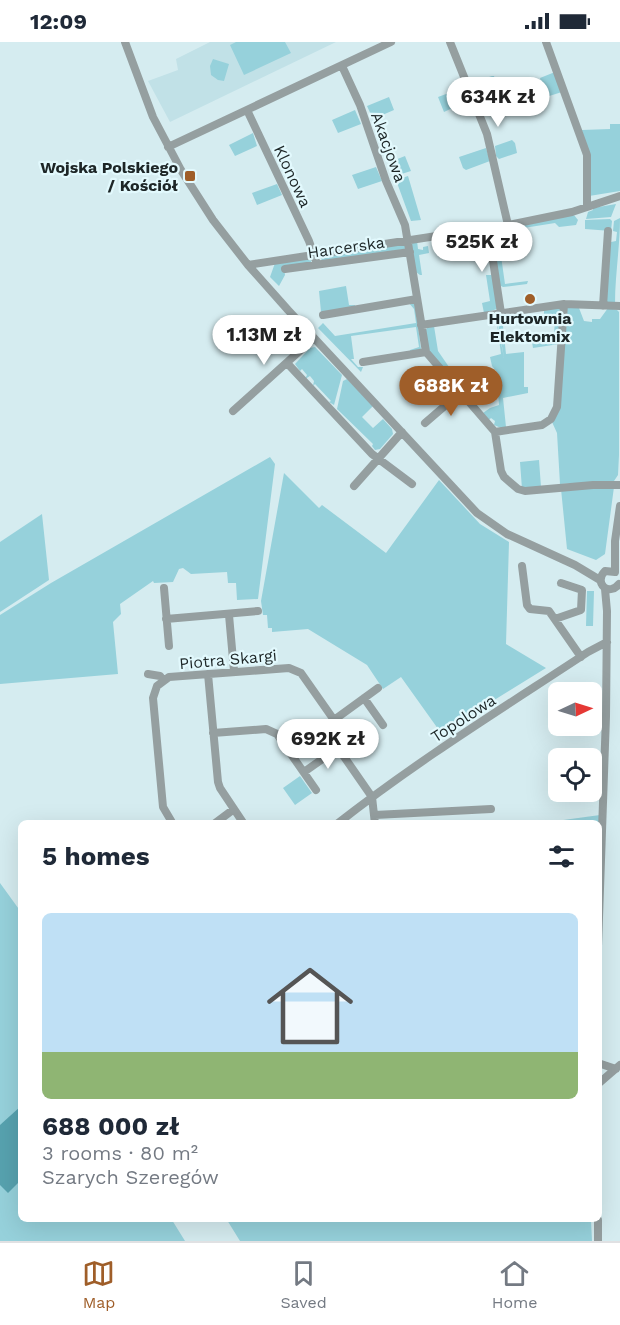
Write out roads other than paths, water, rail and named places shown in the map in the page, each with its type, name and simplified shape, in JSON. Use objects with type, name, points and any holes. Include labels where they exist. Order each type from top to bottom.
[{"type":"street","points":[[125,42],[146,101],[168,147],[209,214],[248,265],[486,521],[507,534],[575,566],[619,577],[620,584],[609,589]]},
{"type":"street","points":[[168,147],[391,42]]},
{"type":"street","points":[[450,42],[487,134],[508,225]]},
{"type":"street","points":[[546,42],[587,154],[587,206]]},
{"type":"street","name":"Akacjowa","points":[[342,66],[360,105],[405,225],[426,352]]},
{"type":"street","name":"Klonowa","points":[[247,110],[315,254],[317,264]]},
{"type":"street","points":[[248,265],[508,225],[572,212],[620,196]]},
{"type":"street","points":[[599,202],[620,202]]},
{"type":"street","points":[[488,228],[501,313]]},
{"type":"street","points":[[603,306],[608,231]]},
{"type":"street","name":"Harcerska","points":[[285,269],[410,252]]},
{"type":"street","points":[[323,315],[417,299]]},
{"type":"street","points":[[495,432],[542,425],[551,419],[557,407],[564,304]]},
{"type":"street","points":[[421,326],[564,304],[620,306]]},
{"type":"street","points":[[233,411],[314,338]]},
{"type":"street","points":[[363,362],[426,352],[495,432],[501,471],[518,489],[525,491],[585,485],[620,485]]},
{"type":"street","points":[[286,363],[378,458],[412,484]]},
{"type":"street","points":[[425,423],[461,392]]},
{"type":"street","points":[[354,486],[402,432]]},
{"type":"street","points":[[609,589],[601,585],[615,541],[620,506]]},
{"type":"street","points":[[522,566],[527,605],[530,609],[549,611],[581,657]]},
{"type":"street","points":[[555,619],[581,610],[582,590],[561,583]]},
{"type":"street","points":[[164,588],[168,646]]},
{"type":"street","points":[[601,820],[609,589]]},
{"type":"street","points":[[166,619],[258,611]]},
{"type":"street","points":[[229,615],[234,672]]},
{"type":"street","name":"Topolowa","points":[[342,820],[444,747],[607,642]]},
{"type":"street","name":"Piotra Skargi","points":[[171,820],[163,807],[153,698],[155,689],[169,677],[289,668],[301,673],[334,720],[338,748],[372,797]]},
{"type":"street","points":[[148,674],[160,676],[163,680]]},
{"type":"street","points":[[207,675],[218,782],[241,820]]},
{"type":"street","points":[[334,720],[378,688]]},
{"type":"street","points":[[364,698],[383,725]]},
{"type":"street","points":[[213,732],[266,729],[278,734],[316,790]]},
{"type":"street","points":[[304,772],[338,748]]},
{"type":"street","points":[[372,797],[375,819],[491,808]]},
{"type":"street","points":[[219,820],[234,809]]},
{"type":"street","points":[[602,1064],[618,1067]]},
{"type":"street","points":[[602,1081],[618,1067]]},
{"type":"street","points":[[598,1222],[598,1241]]},
{"type":"place","name":"Wojska Polskiego / Kościół","points":[[190,176]]},
{"type":"place","name":"Hurtownia Elektomix","points":[[530,299]]}]
